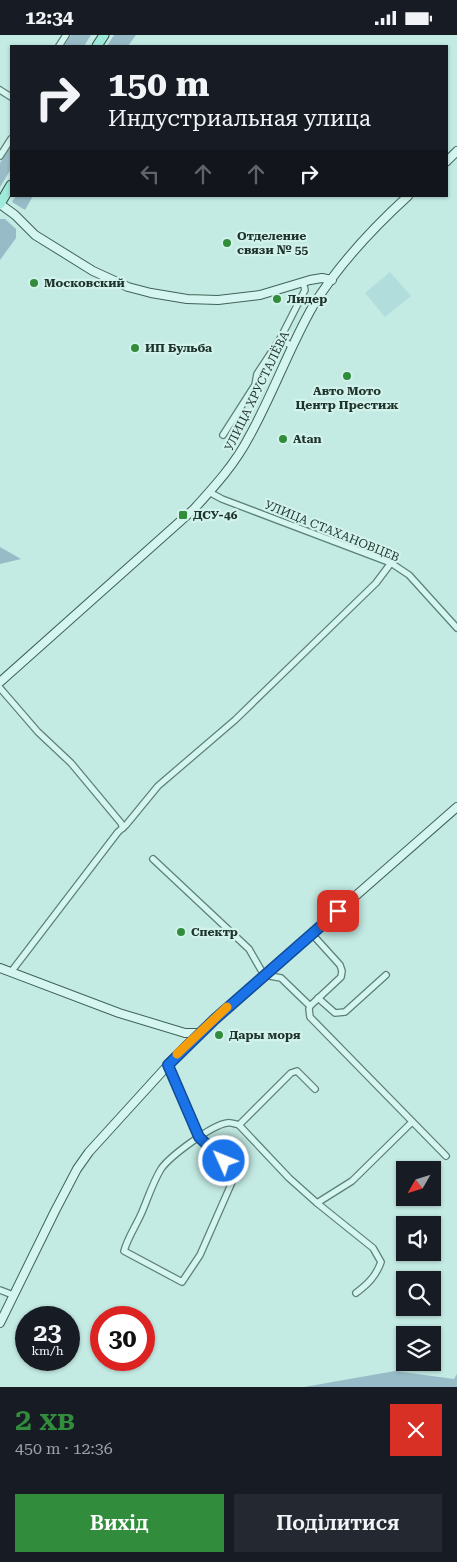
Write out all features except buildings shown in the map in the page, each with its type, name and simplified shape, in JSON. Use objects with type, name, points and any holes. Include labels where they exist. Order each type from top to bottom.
[{"type":"main road","points":[[448,160],[457,151]]},
{"type":"main road","points":[[10,187],[0,204],[15,215],[34,235],[93,271],[128,287],[186,299],[218,299],[260,295],[322,278],[332,280]]},
{"type":"main road","name":"УЛИЦА ХРУСТАЛЁВА","points":[[0,682],[184,518],[209,492],[234,462],[249,438],[292,346],[314,305],[364,240],[407,197]]},
{"type":"main road","points":[[0,1323],[55,1211],[77,1169],[89,1152],[199,1033],[457,807]]},
{"type":"main road","points":[[0,968],[119,1013],[185,1033],[199,1033]]},
{"type":"main road","points":[[180,1052],[185,1043],[185,1033]]},
{"type":"street","points":[[0,156],[10,141]]},
{"type":"street","points":[[223,435],[255,385],[257,374],[280,339],[305,290],[303,282]]},
{"type":"street","points":[[280,339],[292,346]]},
{"type":"street","name":"УЛИЦА СТАХАНОВЦЕВ","points":[[209,492],[222,499],[391,563],[409,575],[457,628]]},
{"type":"street","points":[[11,971],[118,832],[158,786],[234,720],[376,583],[391,563]]},
{"type":"street","points":[[0,688],[38,732],[71,763],[123,827]]},
{"type":"street","points":[[152,859],[249,949],[264,975],[281,978]]},
{"type":"street","points":[[312,934],[340,965],[342,971],[341,977],[310,1005],[309,1013],[312,1020],[446,1156]]},
{"type":"street","points":[[277,963],[281,978],[310,1005]]},
{"type":"street","points":[[318,998],[335,1013],[345,1012],[386,975]]},
{"type":"street","points":[[168,1065],[199,1137],[236,1173],[200,1255],[182,1282],[124,1251],[161,1169],[199,1137],[228,1123],[239,1125],[289,1178],[373,1248],[381,1262],[378,1272],[367,1285],[356,1293]]},
{"type":"street","points":[[239,1125],[291,1073],[297,1071],[315,1089]]},
{"type":"street","points":[[317,1203],[352,1181],[412,1122]]},
{"type":"street","points":[[0,1290],[14,1295]]},
{"type":"shaded area","points":[[71,35],[91,35],[85,45],[65,45]]},
{"type":"shaded area","points":[[114,35],[136,35],[129,45],[108,45]]},
{"type":"shaded area","points":[[10,148],[10,171],[0,187],[0,163]]},
{"type":"shaded area","points":[[15,197],[32,197],[25,210],[12,202]]},
{"type":"shaded area","points":[[0,219],[5,219],[16,229],[16,238],[0,260]]},
{"type":"shaded area","points":[[390,272],[411,296],[385,317],[365,293]]},
{"type":"shaded area","points":[[0,547],[21,559],[0,564]]},
{"type":"shaded area","points":[[395,1371],[454,1379],[457,1374],[457,1387],[304,1387]]},
{"type":"slow traffic","points":[[177,1054],[227,1007]]},
{"type":"place","name":"Отделение связи № 55","points":[[227,243]]},
{"type":"place","name":"Московский","points":[[34,283]]},
{"type":"place","name":"Лидер","points":[[277,299]]},
{"type":"place","name":"ИП Бульба","points":[[135,348]]},
{"type":"place","name":"Авто Мото Центр Престиж","points":[[347,376]]},
{"type":"place","name":"Atan","points":[[283,439]]},
{"type":"place","name":"ДСУ-46","points":[[183,515]]},
{"type":"place","name":"Спектр","points":[[181,932]]},
{"type":"place","name":"Дары моря","points":[[219,1035]]},
{"type":"route","points":[[224,1161],[199,1137],[168,1065],[215,1019],[338,911]]}]
